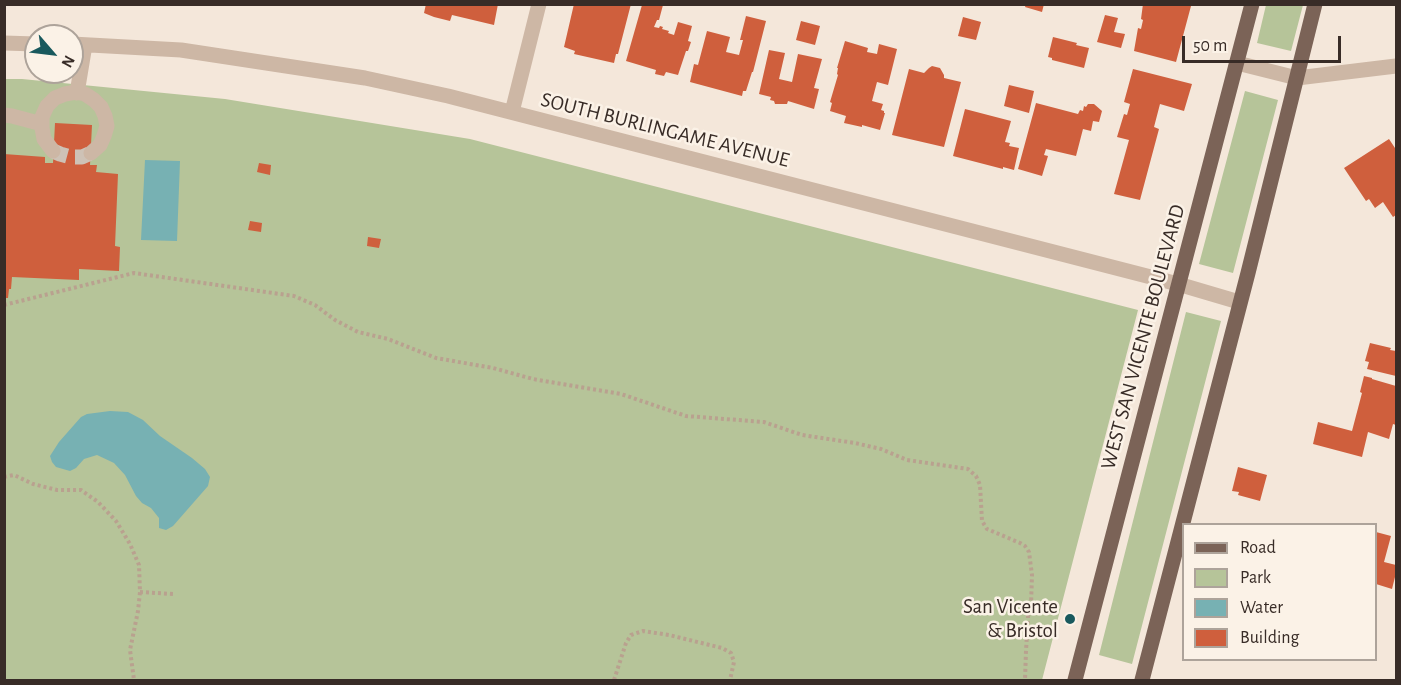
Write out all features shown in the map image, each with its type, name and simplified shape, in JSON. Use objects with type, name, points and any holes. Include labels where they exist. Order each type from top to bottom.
[{"type":"main road","name":"WEST SAN VICENTE BOULEVARD","points":[[1076,681],[1251,4]]},
{"type":"main road","points":[[1182,523],[1315,4]]},
{"type":"main road","points":[[1142,681],[1182,525]]},
{"type":"street","points":[[512,112],[539,4]]},
{"type":"street","points":[[4,43],[24,44]]},
{"type":"street","name":"SOUTH BURLINGAME AVENUE","points":[[84,44],[181,50],[365,78],[448,96],[1178,284],[1239,302]]},
{"type":"street","points":[[1237,63],[1297,78],[1396,66]]},
{"type":"street","points":[[77,84],[77,93]]},
{"type":"street","points":[[54,151],[44,139],[42,117],[47,106],[55,98],[66,93],[77,93],[94,99],[105,116],[107,126],[104,136],[100,145],[91,153]]},
{"type":"street","points":[[4,115],[42,124]]},
{"type":"path","points":[[4,305],[134,273],[294,296],[315,305],[335,320],[358,332],[388,339],[436,358],[493,368],[532,379],[621,394],[686,416],[764,422],[802,435],[881,449],[907,460],[968,470],[976,476],[980,485],[982,521],[987,529],[1020,543],[1029,552],[1031,605],[1028,617],[1025,681]]},
{"type":"path","points":[[4,477],[14,475],[33,484],[57,490],[81,490],[98,502],[116,521],[139,565],[140,592],[130,650],[134,681]]},
{"type":"path","points":[[140,592],[174,594]]},
{"type":"path","points":[[614,681],[626,643],[631,635],[644,631],[722,648],[730,653],[734,662],[729,681]]},
{"type":"green space","points":[[1266,5],[1303,5],[1291,51],[1257,43]]},
{"type":"green space","points":[[4,79],[24,79],[24,84],[73,84],[225,99],[470,139],[1138,310],[1042,680],[5,680]]},
{"type":"green space","points":[[1245,91],[1278,100],[1233,273],[1199,264]]},
{"type":"green space","points":[[1186,312],[1221,321],[1132,664],[1099,655]]},
{"type":"water","points":[[145,160],[180,161],[177,241],[141,240]]},
{"type":"water","points":[[110,411],[128,412],[143,420],[160,436],[205,469],[210,477],[208,486],[173,526],[166,530],[159,528],[159,518],[136,496],[125,475],[114,463],[97,455],[84,459],[70,471],[56,467],[52,462],[50,456],[59,442],[81,417]]},
{"type":"building","points":[[426,4],[498,4],[494,25],[452,15],[450,21],[434,17],[424,13]]},
{"type":"building","points":[[574,4],[631,4],[614,63],[574,54],[575,51],[564,47]]},
{"type":"building","points":[[1026,4],[1044,4],[1042,12],[1025,7]]},
{"type":"building","points":[[1143,4],[1191,6],[1176,62],[1134,51],[1138,28],[1141,29],[1143,20],[1141,19]]},
{"type":"building","points":[[642,5],[663,5],[659,20],[654,27],[663,27],[662,29],[669,31],[668,33],[674,35],[678,22],[692,26],[688,41],[691,42],[678,75],[666,72],[664,76],[655,74],[656,70],[626,61]]},
{"type":"building","points":[[1105,15],[1118,18],[1114,32],[1125,34],[1121,48],[1097,42]]},
{"type":"building","points":[[746,16],[766,21],[753,72],[742,96],[690,82],[694,64],[698,65],[707,31],[730,37],[726,52],[739,55]]},
{"type":"building","points":[[963,17],[981,22],[976,40],[958,36]]},
{"type":"building","points":[[801,21],[820,26],[815,45],[796,40]]},
{"type":"building","points":[[1053,37],[1089,48],[1084,68],[1048,57]]},
{"type":"building","points":[[845,41],[868,48],[867,52],[877,54],[879,44],[897,49],[888,85],[877,82],[872,101],[883,104],[881,110],[885,113],[880,130],[844,123],[846,116],[830,111],[832,103],[830,102],[838,75],[837,68]]},
{"type":"building","points":[[769,50],[785,53],[779,79],[792,82],[798,54],[822,59],[814,88],[819,89],[814,109],[788,101],[787,104],[775,104],[770,100],[771,97],[759,94]]},
{"type":"building","points":[[932,66],[940,68],[944,78],[961,82],[944,147],[892,135],[909,69],[924,73]]},
{"type":"building","points":[[1133,69],[1192,84],[1184,111],[1160,104],[1154,127],[1159,129],[1140,200],[1114,194],[1129,140],[1117,137],[1124,114],[1127,115],[1130,104],[1124,102]]},
{"type":"building","points":[[1009,85],[1034,91],[1029,113],[1004,106]]},
{"type":"building","points":[[1036,103],[1078,114],[1080,110],[1083,111],[1084,106],[1094,104],[1102,111],[1099,122],[1093,121],[1091,131],[1083,129],[1076,156],[1046,149],[1044,155],[1048,156],[1042,176],[1018,169]]},
{"type":"building","points":[[965,109],[1011,121],[1005,142],[1010,143],[1009,146],[1019,148],[1014,170],[953,156]]},
{"type":"building","points":[[55,123],[92,125],[90,165],[97,165],[96,172],[118,174],[115,246],[120,247],[119,271],[79,269],[79,280],[12,277],[8,298],[4,298],[4,154],[45,157],[45,163],[53,163]]},
{"type":"building","points":[[1389,139],[1396,147],[1396,215],[1393,217],[1383,202],[1375,208],[1369,199],[1366,201],[1344,168]]},
{"type":"building","points":[[259,163],[271,165],[270,175],[257,172]]},
{"type":"building","points":[[250,221],[262,223],[261,232],[248,230]]},
{"type":"building","points":[[368,237],[381,239],[379,248],[367,246]]},
{"type":"building","points":[[1370,343],[1396,351],[1396,376],[1367,369],[1369,362],[1365,361]]},
{"type":"building","points":[[1364,376],[1396,386],[1396,425],[1393,424],[1389,439],[1368,432],[1362,457],[1313,444],[1318,422],[1352,431]]},
{"type":"building","points":[[1238,467],[1267,475],[1260,501],[1232,491]]},
{"type":"building","points":[[1377,532],[1391,536],[1384,562],[1396,565],[1392,589],[1377,584]]},
{"type":"tunnel","points":[[53,151],[71,157],[82,157],[91,153]]},
{"type":"place","name":"San Vicente & Bristol","points":[[1070,619]]}]
